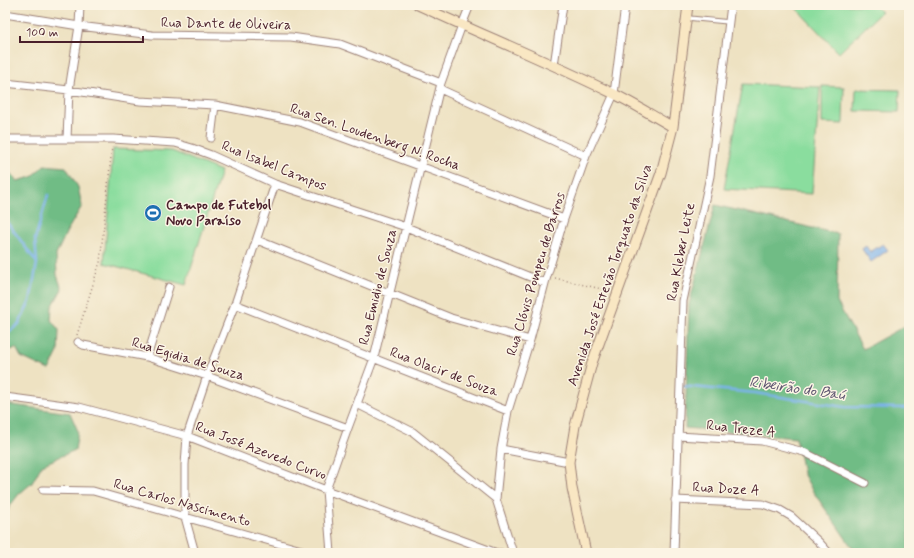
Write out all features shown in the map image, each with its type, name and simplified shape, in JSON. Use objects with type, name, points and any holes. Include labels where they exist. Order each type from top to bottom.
[{"type":"main road","points":[[418,5],[554,65],[614,94],[673,127]]},
{"type":"main road","name":"Avenida José Estevão Torquato da Silva","points":[[586,553],[572,488],[569,462],[575,426],[592,363],[661,173],[673,127],[688,5]]},
{"type":"street","points":[[67,139],[69,90],[79,26],[80,5]]},
{"type":"street","name":"Rua Emidio de Souza","points":[[331,553],[326,490],[374,358],[441,86],[470,5]]},
{"type":"street","points":[[554,65],[564,5]]},
{"type":"street","name":"Rua Clóvis Pompeu de Barros","points":[[513,553],[496,499],[501,449],[508,411],[530,340],[564,219],[586,156],[614,94],[625,5]]},
{"type":"street","name":"Rua Kleber Leite","points":[[674,553],[683,300],[710,176],[732,5]]},
{"type":"street","name":"Rua Dante de Oliveira","points":[[5,14],[79,26],[152,35],[291,37],[340,44],[441,86],[586,156]]},
{"type":"street","name":"Rua Sen. Loudenberg N. Rocha","points":[[5,84],[69,90],[140,101],[215,105],[300,122],[564,219]]},
{"type":"street","points":[[211,138],[215,105]]},
{"type":"street","name":"Rua Isabel Campos","points":[[5,139],[113,139],[175,143],[212,155],[275,184],[406,227],[545,283]]},
{"type":"street","points":[[195,553],[185,517],[185,465],[187,436],[207,376],[235,304],[275,184]]},
{"type":"street","points":[[257,240],[451,318],[530,340]]},
{"type":"street","points":[[148,357],[169,286]]},
{"type":"street","name":"Rua Olacir de Souza","points":[[235,304],[508,411]]},
{"type":"street","name":"Rua Egidia de Souza","points":[[78,342],[83,345],[148,357],[207,376],[348,428]]},
{"type":"street","name":"Rua José Azevedo Curvo","points":[[5,397],[79,408],[187,436],[326,490],[501,553]]},
{"type":"street","points":[[357,404],[413,432],[496,499]]},
{"type":"street","name":"Rua Treze A","points":[[678,436],[762,441],[804,452],[865,483]]},
{"type":"street","points":[[501,449],[569,462]]},
{"type":"street","name":"Rua Carlos Nascimento","points":[[43,490],[93,491],[312,553]]},
{"type":"street","name":"Rua Doze A","points":[[676,500],[763,504],[780,510],[792,517],[829,553]]},
{"type":"lane","points":[[687,18],[729,22]]},
{"type":"path","points":[[78,342],[77,336],[100,262],[113,139]]},
{"type":"path","points":[[547,276],[617,293]]},
{"type":"green space","points":[[793,5],[874,5],[881,12],[839,53]]},
{"type":"green space","points":[[743,84],[820,87],[812,194],[724,189]]},
{"type":"green space","points":[[822,86],[844,87],[843,124],[822,123]]},
{"type":"green space","points":[[856,89],[900,90],[899,112],[855,111]]},
{"type":"green space","name":"Campo de Futebol Novo Paraíso","points":[[113,149],[172,151],[221,171],[186,285],[104,263]]},
{"type":"green space","points":[[44,165],[66,167],[78,187],[82,206],[67,231],[56,255],[57,275],[62,289],[52,307],[51,320],[59,330],[58,352],[49,370],[21,357],[16,348],[5,352],[5,263],[7,262],[5,260],[5,167],[17,181],[32,177]]},
{"type":"green space","points":[[715,205],[838,234],[837,302],[863,349],[903,327],[909,329],[909,553],[856,553],[812,490],[803,473],[796,438],[685,428],[689,304]]},
{"type":"green space","points":[[5,404],[70,413],[78,431],[75,450],[42,465],[32,483],[19,494],[9,507],[5,521]]},
{"type":"water","points":[[883,244],[888,250],[871,262],[862,249],[866,246],[870,252]]},
{"type":"waterway","points":[[5,335],[19,324],[30,301],[37,263],[35,239],[48,195]]},
{"type":"waterway","points":[[5,220],[37,263]]},
{"type":"waterway","name":"Ribeirão do Baú","points":[[682,386],[755,393],[845,407],[909,409]]},
{"type":"place","name":"Campo de Futebol Novo Paraíso","points":[[153,213]]}]
